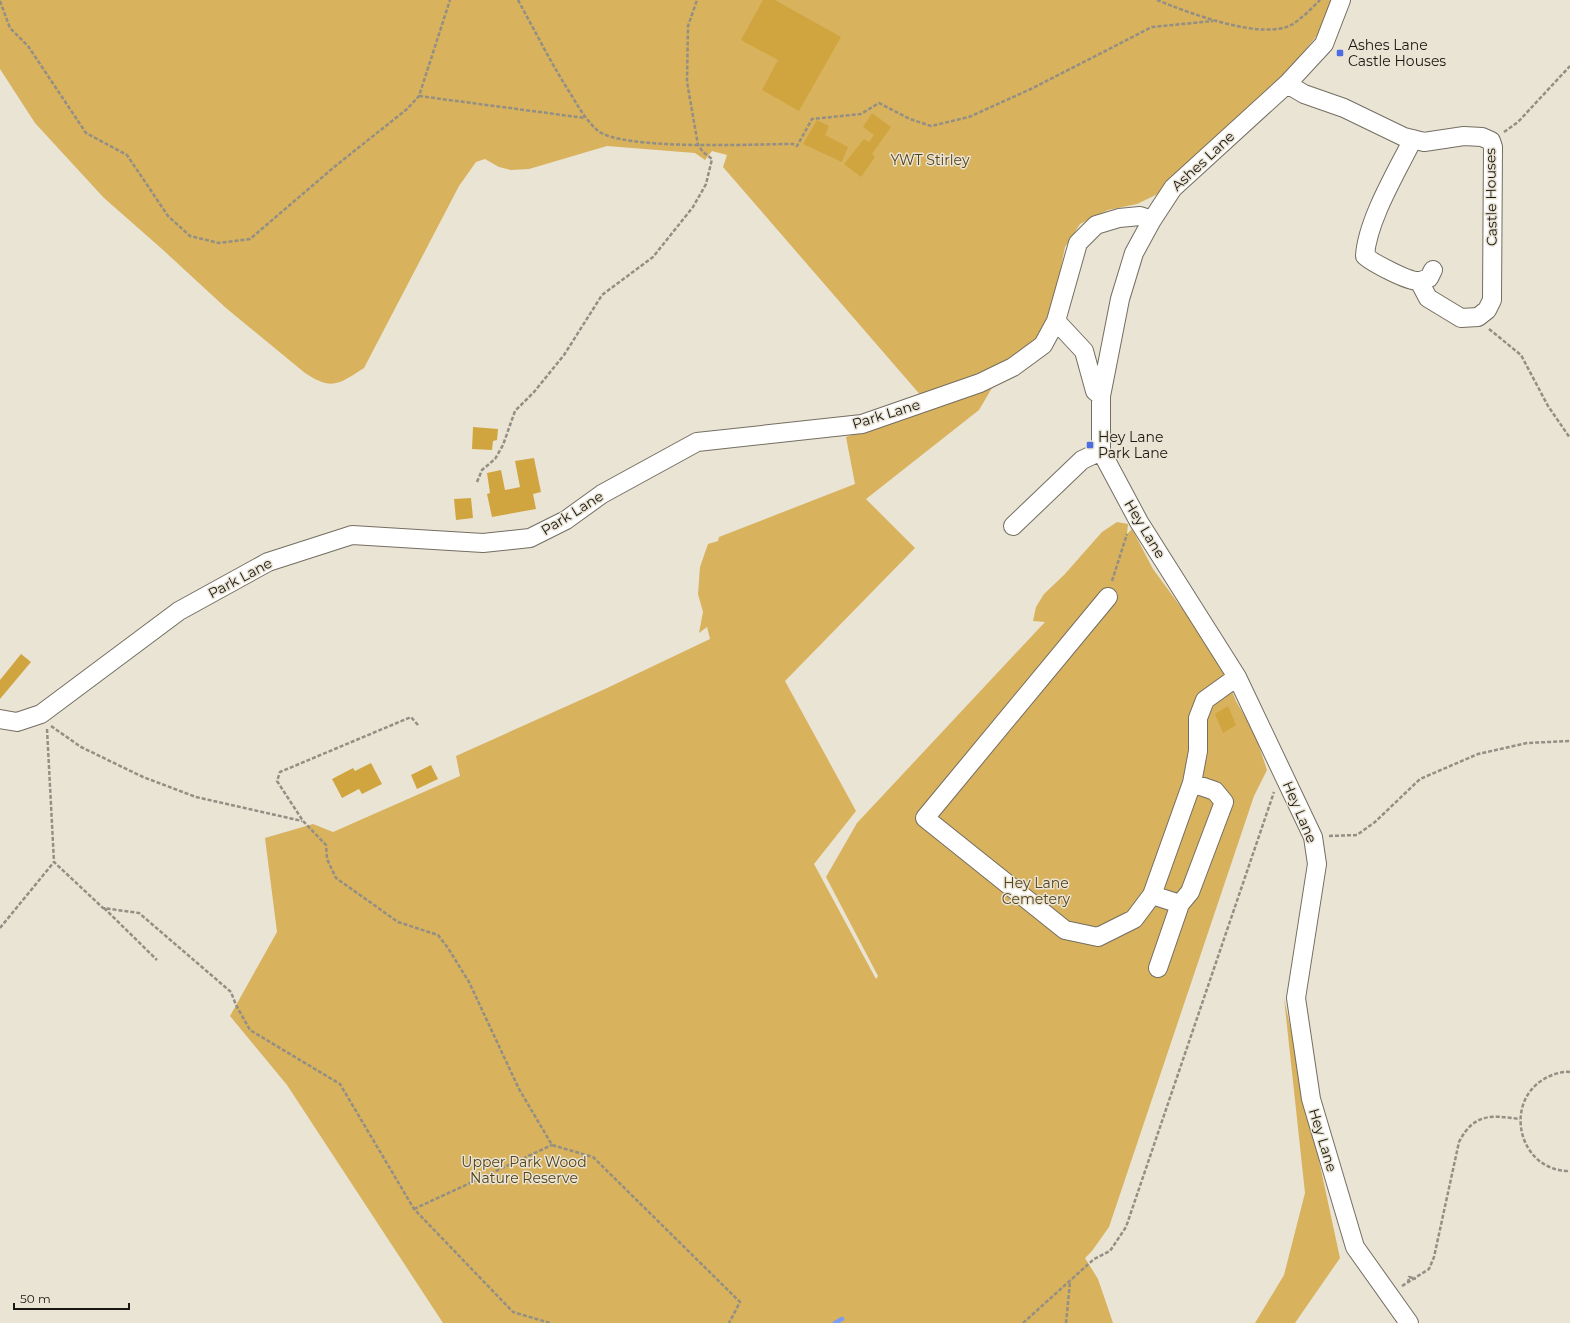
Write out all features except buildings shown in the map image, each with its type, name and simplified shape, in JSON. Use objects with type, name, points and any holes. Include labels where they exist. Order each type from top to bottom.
[{"type":"street","name":"Ashes Lane","points":[[1101,396],[1120,299],[1134,253],[1152,220],[1173,188],[1287,84],[1324,44],[1341,0]]},
{"type":"street","name":"Castle Houses","points":[[1287,84],[1304,94],[1344,108],[1404,137],[1424,142],[1464,136],[1482,137],[1491,141],[1493,147],[1492,300],[1487,310]]},
{"type":"street","points":[[1413,139],[1379,208],[1366,244],[1365,256],[1371,262],[1383,268],[1419,281],[1428,278],[1433,270]]},
{"type":"street","name":"Park Lane","points":[[0,719],[17,722],[41,714],[179,610],[268,562],[352,535],[482,543],[530,538],[566,520],[602,494],[697,442],[862,424],[980,383],[1013,367],[1043,345],[1056,321],[1078,243],[1096,225],[1119,218],[1140,216],[1152,220]]},
{"type":"street","points":[[1419,281],[1428,298],[1461,318],[1478,317],[1487,310]]},
{"type":"street","points":[[1056,321],[1084,351],[1094,390],[1101,396]]},
{"type":"street","name":"Hey Lane","points":[[1101,396],[1101,451],[1139,522],[1237,677],[1289,783],[1313,837],[1317,864],[1296,998],[1311,1099],[1355,1246],[1387,1294],[1409,1323]]},
{"type":"street","points":[[1013,526],[1082,460],[1101,451]]},
{"type":"street","points":[[1108,597],[925,818],[1065,930],[1098,937],[1134,919],[1152,895],[1192,783],[1198,751],[1198,718],[1204,700],[1237,677]]},
{"type":"street","points":[[1158,968],[1180,904],[1190,892],[1224,802],[1216,791],[1192,783]]},
{"type":"street","points":[[1152,895],[1180,904]]},
{"type":"path","points":[[0,1],[10,28],[28,46],[86,133],[127,155],[168,216],[190,236],[219,243],[250,239],[333,168],[407,109],[419,96],[450,0]]},
{"type":"path","points":[[518,0],[554,67],[586,118],[598,131],[617,138],[668,144],[698,145],[793,144],[798,146],[812,119],[861,114],[879,103],[910,119],[931,126],[969,117],[1033,88],[1152,27],[1213,21]]},
{"type":"path","points":[[477,482],[482,470],[495,459],[503,444],[515,412],[534,392],[564,355],[602,295],[653,257],[693,207],[706,184],[712,159],[703,152],[698,145],[687,82],[688,26],[697,0]]},
{"type":"path","points":[[1157,0],[1213,21],[1268,31],[1292,25],[1320,0]]},
{"type":"path","points":[[1491,141],[1518,122],[1570,66]]},
{"type":"path","points":[[419,96],[586,118]]},
{"type":"path","points":[[1487,310],[1492,319],[1487,328],[1520,355],[1548,406],[1570,438]]},
{"type":"path","points":[[1108,597],[1128,530],[1139,522]]},
{"type":"path","points":[[418,725],[411,717],[280,772],[277,780],[303,821],[326,845],[327,859],[336,878],[398,922],[438,935],[448,948],[469,982],[519,1089],[552,1145]]},
{"type":"path","points":[[0,928],[54,862],[47,723],[81,747],[143,777],[196,797],[303,821]]},
{"type":"path","points":[[1313,837],[1357,835],[1375,822],[1420,779],[1478,754],[1527,743],[1570,741]]},
{"type":"path","points":[[1023,1323],[1094,1259],[1110,1251],[1126,1227],[1274,791],[1289,783]]},
{"type":"path","points":[[54,862],[157,960]]},
{"type":"path","points":[[103,908],[138,913],[231,992],[236,1006],[250,1030],[340,1084],[414,1209],[513,1312],[550,1323]]},
{"type":"path","points":[[1570,1072],[1551,1075],[1536,1083],[1526,1096],[1520,1112],[1520,1128],[1524,1144],[1534,1157],[1547,1166],[1563,1171],[1570,1171]]},
{"type":"path","points":[[1387,1294],[1408,1284],[1429,1269],[1434,1257],[1459,1142],[1465,1130],[1476,1120],[1485,1117],[1520,1119]]},
{"type":"path","points":[[414,1209],[552,1145],[593,1157],[740,1302],[729,1323]]},
{"type":"path","points":[[1066,1323],[1070,1281]]},
{"type":"green space","name":"YWT Stirley","points":[[0,0],[1333,0],[1319,33],[1284,76],[1177,172],[1162,192],[1137,204],[1108,210],[1080,224],[1065,247],[1050,322],[1038,340],[1014,360],[923,398],[723,167],[727,155],[712,151],[705,160],[695,153],[607,146],[529,169],[511,170],[499,167],[485,159],[476,162],[459,186],[364,368],[348,378],[335,383],[329,384],[314,379],[226,308],[104,198],[35,123],[0,69]]},
{"type":"green space","points":[[992,388],[979,410],[866,499],[915,548],[785,681],[856,811],[814,864],[876,979],[878,976],[826,877],[857,823],[1045,622],[1033,621],[1036,607],[1044,594],[1064,575],[1102,532],[1117,522],[1128,524],[1127,534],[1132,529],[1153,569],[1220,663],[1236,701],[1255,734],[1267,770],[1254,796],[1109,1227],[1092,1251],[1085,1258],[1098,1279],[1113,1323],[443,1323],[287,1085],[230,1016],[277,932],[265,838],[313,824],[333,832],[460,776],[456,756],[605,689],[710,639],[707,627],[699,633],[703,612],[698,594],[700,567],[708,544],[718,541],[719,537],[855,484],[846,437]]},
{"type":"green space","points":[[1284,998],[1340,1258],[1295,1323],[1255,1323],[1284,1275],[1305,1193]]},
{"type":"waterway","points":[[835,1323],[842,1319]]},
{"type":"place","name":"Ashes Lane Castle Houses","points":[[1340,53]]},
{"type":"place","name":"Hey Lane Park Lane","points":[[1090,445]]},
{"type":"park label","name":"Hey Lane Cemetery","points":[[1036,892]]},
{"type":"park label","name":"Upper Park Wood Nature Reserve","points":[[524,1170]]}]
